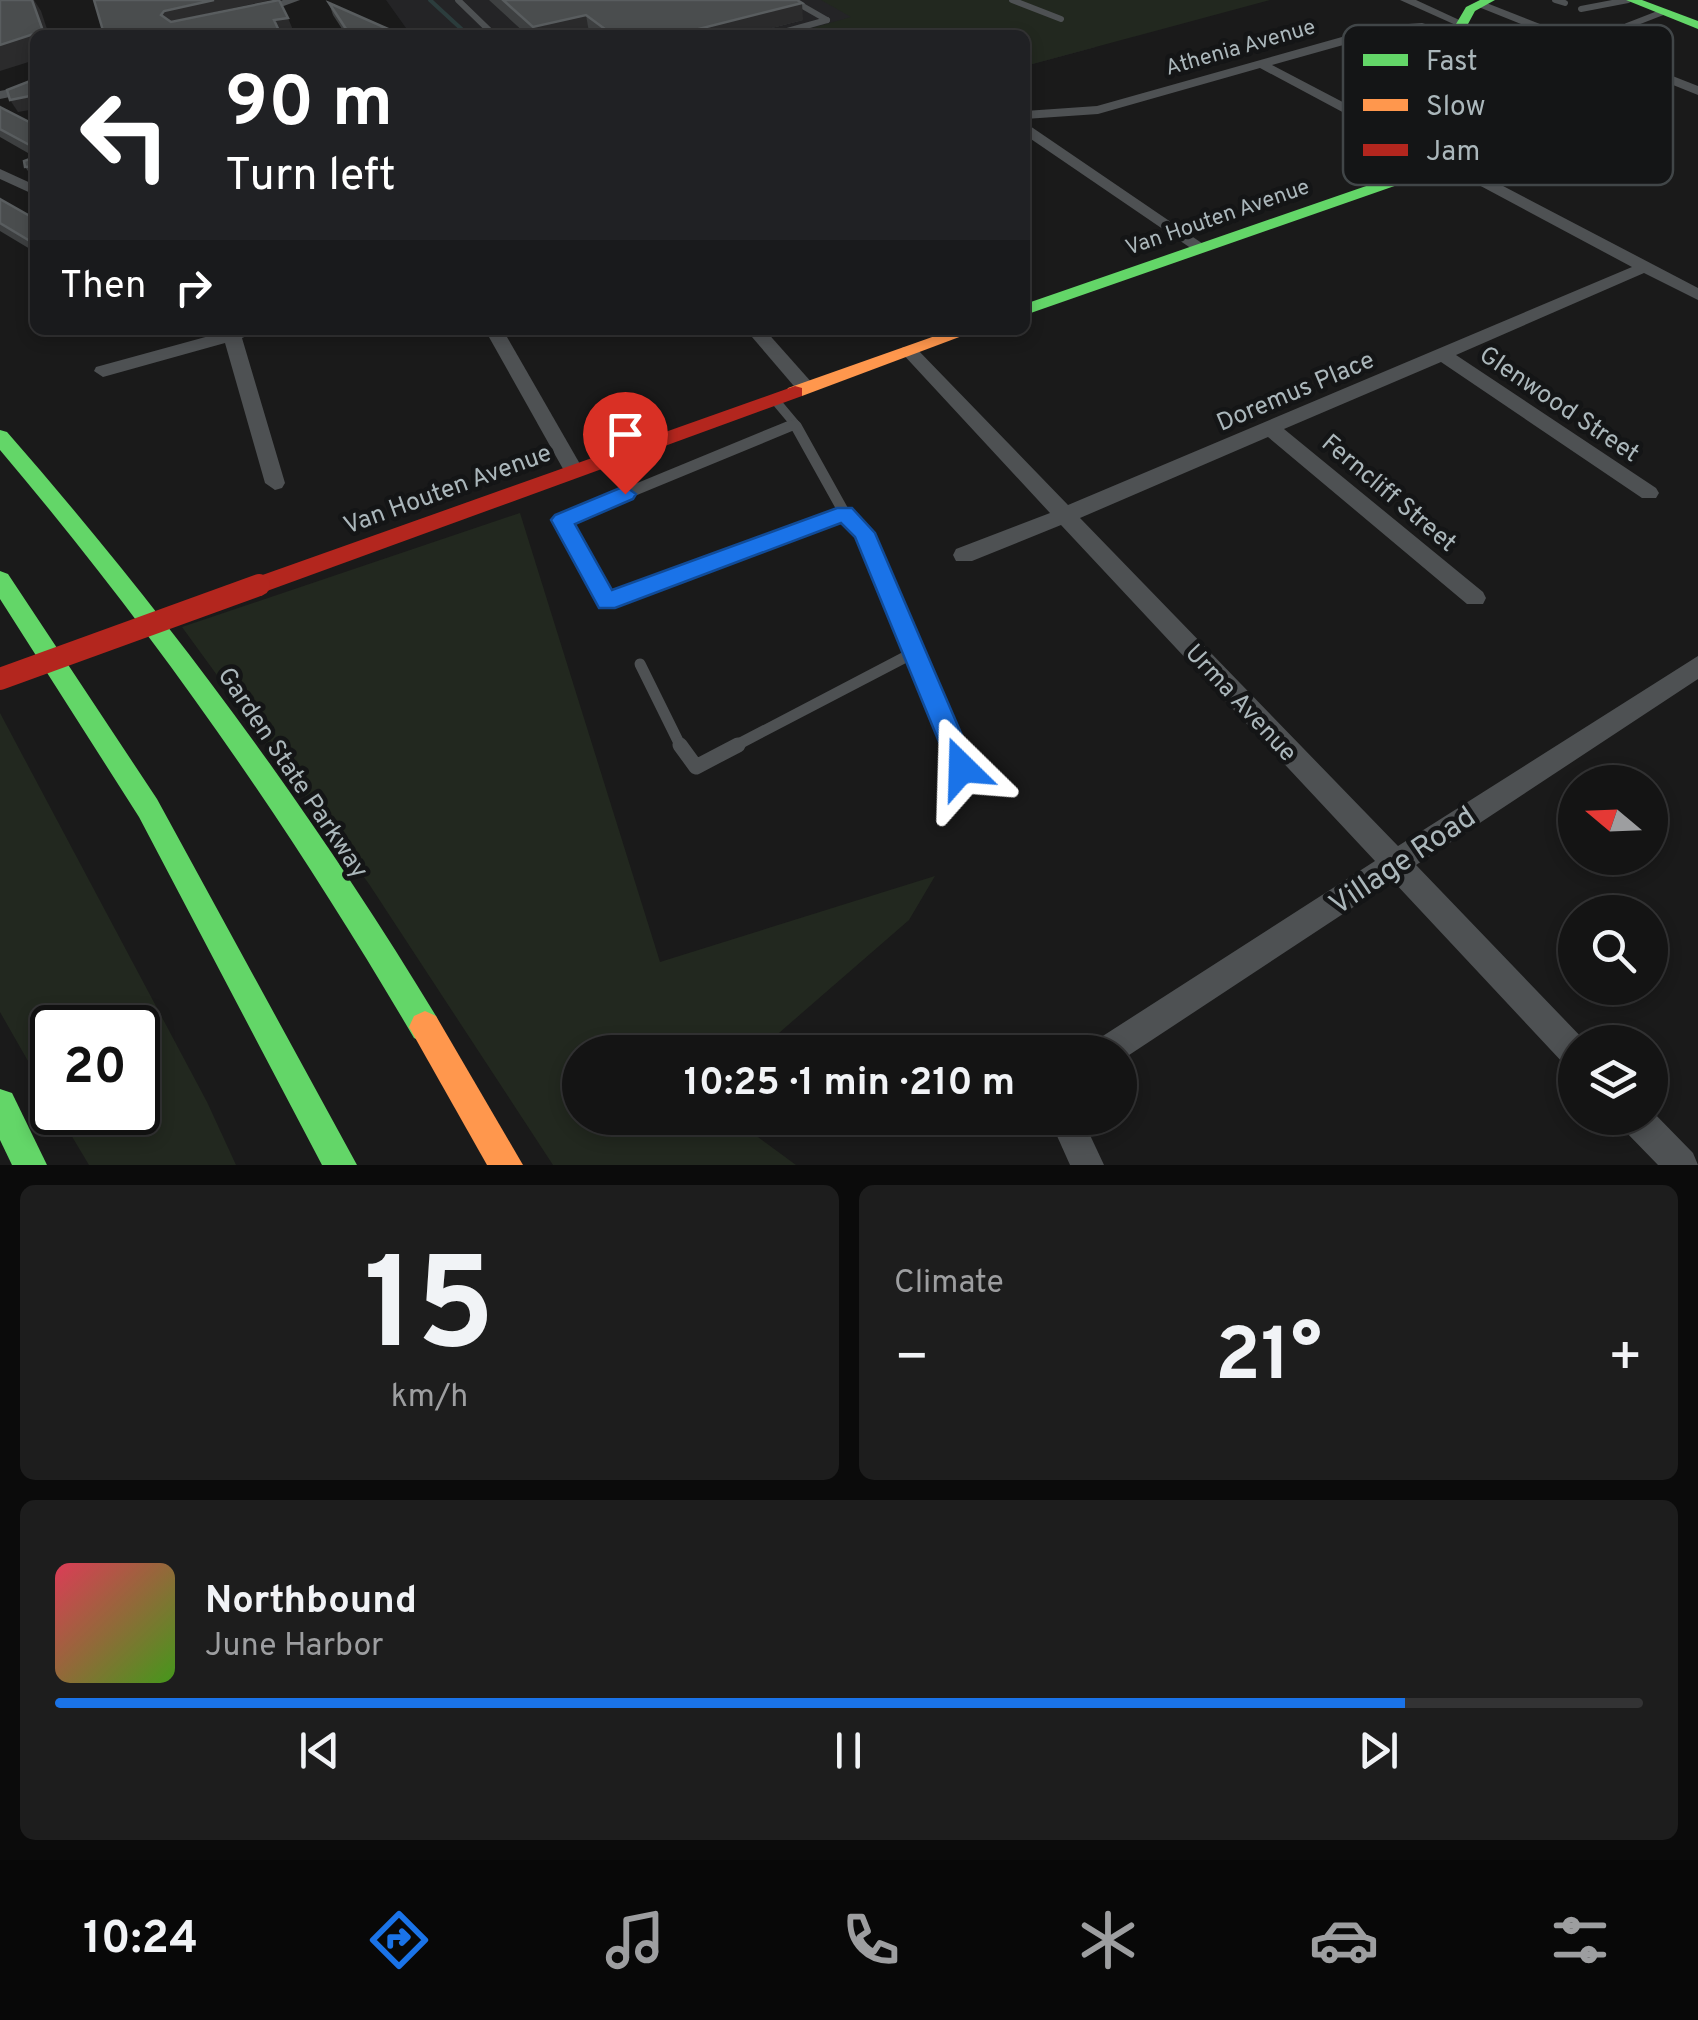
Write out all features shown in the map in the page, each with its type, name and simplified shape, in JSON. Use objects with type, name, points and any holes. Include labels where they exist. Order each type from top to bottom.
[{"type":"main road","points":[[1630,0],[1698,25]]},
{"type":"main road","name":"Van Houten Avenue","points":[[1030,304],[1390,185]]},
{"type":"main road","name":"Van Houten Avenue","points":[[0,679],[955,335]]},
{"type":"main road","name":"Garden State Parkway","points":[[0,437],[70,516],[229,720],[329,868],[506,1165]]},
{"type":"main road","points":[[0,580],[148,808],[340,1165]]},
{"type":"main road","points":[[0,1105],[30,1165]]},
{"type":"street","points":[[234,16],[276,9],[294,0]]},
{"type":"street","points":[[1406,0],[1473,16]]},
{"type":"street","points":[[1428,0],[1500,25]]},
{"type":"street","name":"Athenia Avenue","points":[[1431,25],[1473,16]]},
{"type":"street","name":"Athenia Avenue","points":[[1030,116],[1098,110],[1343,40]]},
{"type":"street","points":[[1261,64],[1343,108]]},
{"type":"street","points":[[1673,83],[1698,91]]},
{"type":"street","points":[[0,95],[30,89]]},
{"type":"street","points":[[1030,132],[1200,248]]},
{"type":"street","points":[[0,173],[30,189]]},
{"type":"street","points":[[1488,185],[1698,295]]},
{"type":"street","name":"Doremus Place","points":[[964,555],[1644,267]]},
{"type":"street","points":[[104,371],[235,335]]},
{"type":"street","points":[[242,335],[276,483]]},
{"type":"street","points":[[497,335],[574,471]]},
{"type":"street","points":[[759,335],[806,388]]},
{"type":"street","name":"Urma Avenue","points":[[909,352],[1558,1035]]},
{"type":"street","name":"Glenwood Street","points":[[1442,354],[1649,493]]},
{"type":"street","name":"Ferncliff Street","points":[[1270,428],[1475,598]]},
{"type":"street","name":"Village Road","points":[[1132,1035],[1698,666]]},
{"type":"street","points":[[1073,1135],[1087,1165]]},
{"type":"street","points":[[1652,1135],[1681,1165]]},
{"type":"lane","points":[[458,0],[489,30]]},
{"type":"lane","points":[[790,30],[827,20],[792,0]]},
{"type":"lane","points":[[1012,0],[1061,19]]},
{"type":"lane","points":[[1556,0],[1564,3]]},
{"type":"lane","points":[[1581,9],[1630,0]]},
{"type":"lane","points":[[1629,25],[1663,12]]},
{"type":"lane","points":[[774,399],[795,424],[844,514],[864,533],[962,768]]},
{"type":"lane","points":[[733,414],[751,440]]},
{"type":"lane","points":[[795,424],[562,520],[607,601],[844,514]]},
{"type":"lane","points":[[640,664],[686,758],[696,768],[915,652]]},
{"type":"shaded area","points":[[386,0],[1001,0],[1096,47],[1030,65],[1030,30],[407,30]]},
{"type":"shaded area","points":[[821,0],[1270,0],[1030,65],[1030,30],[806,30],[851,17]]},
{"type":"shaded area","points":[[520,513],[660,962],[935,876],[909,920],[777,1035],[562,1035],[562,1135],[755,1135],[796,1165],[553,1165],[369,884],[182,627]]},
{"type":"shaded area","points":[[0,713],[155,1005],[30,1005],[30,1064],[0,1012]]},
{"type":"shaded area","points":[[160,1014],[236,1165],[89,1165],[71,1135],[160,1135]]},
{"type":"building","points":[[0,0],[32,0],[43,30],[30,30],[30,35],[0,45]]},
{"type":"building","points":[[94,0],[214,0],[164,11],[161,15],[171,22],[279,0],[288,18],[274,20],[279,30],[103,30]]},
{"type":"building","points":[[503,0],[802,3],[695,30],[606,30],[586,15],[533,27]]},
{"type":"building","points":[[329,3],[386,28],[376,30],[347,30]]},
{"type":"building","points":[[30,81],[30,96],[10,100],[7,90]]},
{"type":"building","points":[[0,107],[30,122],[30,145],[0,129]]},
{"type":"building","points":[[0,199],[30,216],[30,241],[0,223]]},
{"type":"waterway","points":[[430,0],[463,30]]},
{"type":"traffic: fast","points":[[1462,25],[1470,9],[1489,0]]},
{"type":"traffic: fast","points":[[1632,0],[1698,25]]},
{"type":"traffic: fast","points":[[1030,308],[1384,185]]},
{"type":"traffic: fast","points":[[0,437],[117,577],[227,722],[330,872],[425,1027]]},
{"type":"traffic: fast","points":[[0,580],[148,808],[340,1165]]},
{"type":"traffic: fast","points":[[0,1105],[30,1165]]},
{"type":"traffic: slow","points":[[795,392],[955,335]]},
{"type":"traffic: slow","points":[[425,1027],[506,1165]]},
{"type":"traffic: jam","points":[[259,585],[795,392]]},
{"type":"traffic: jam","points":[[0,679],[259,585]]},
{"type":"route","points":[[625,494],[562,520],[607,601],[844,514],[864,533],[962,768]]}]
